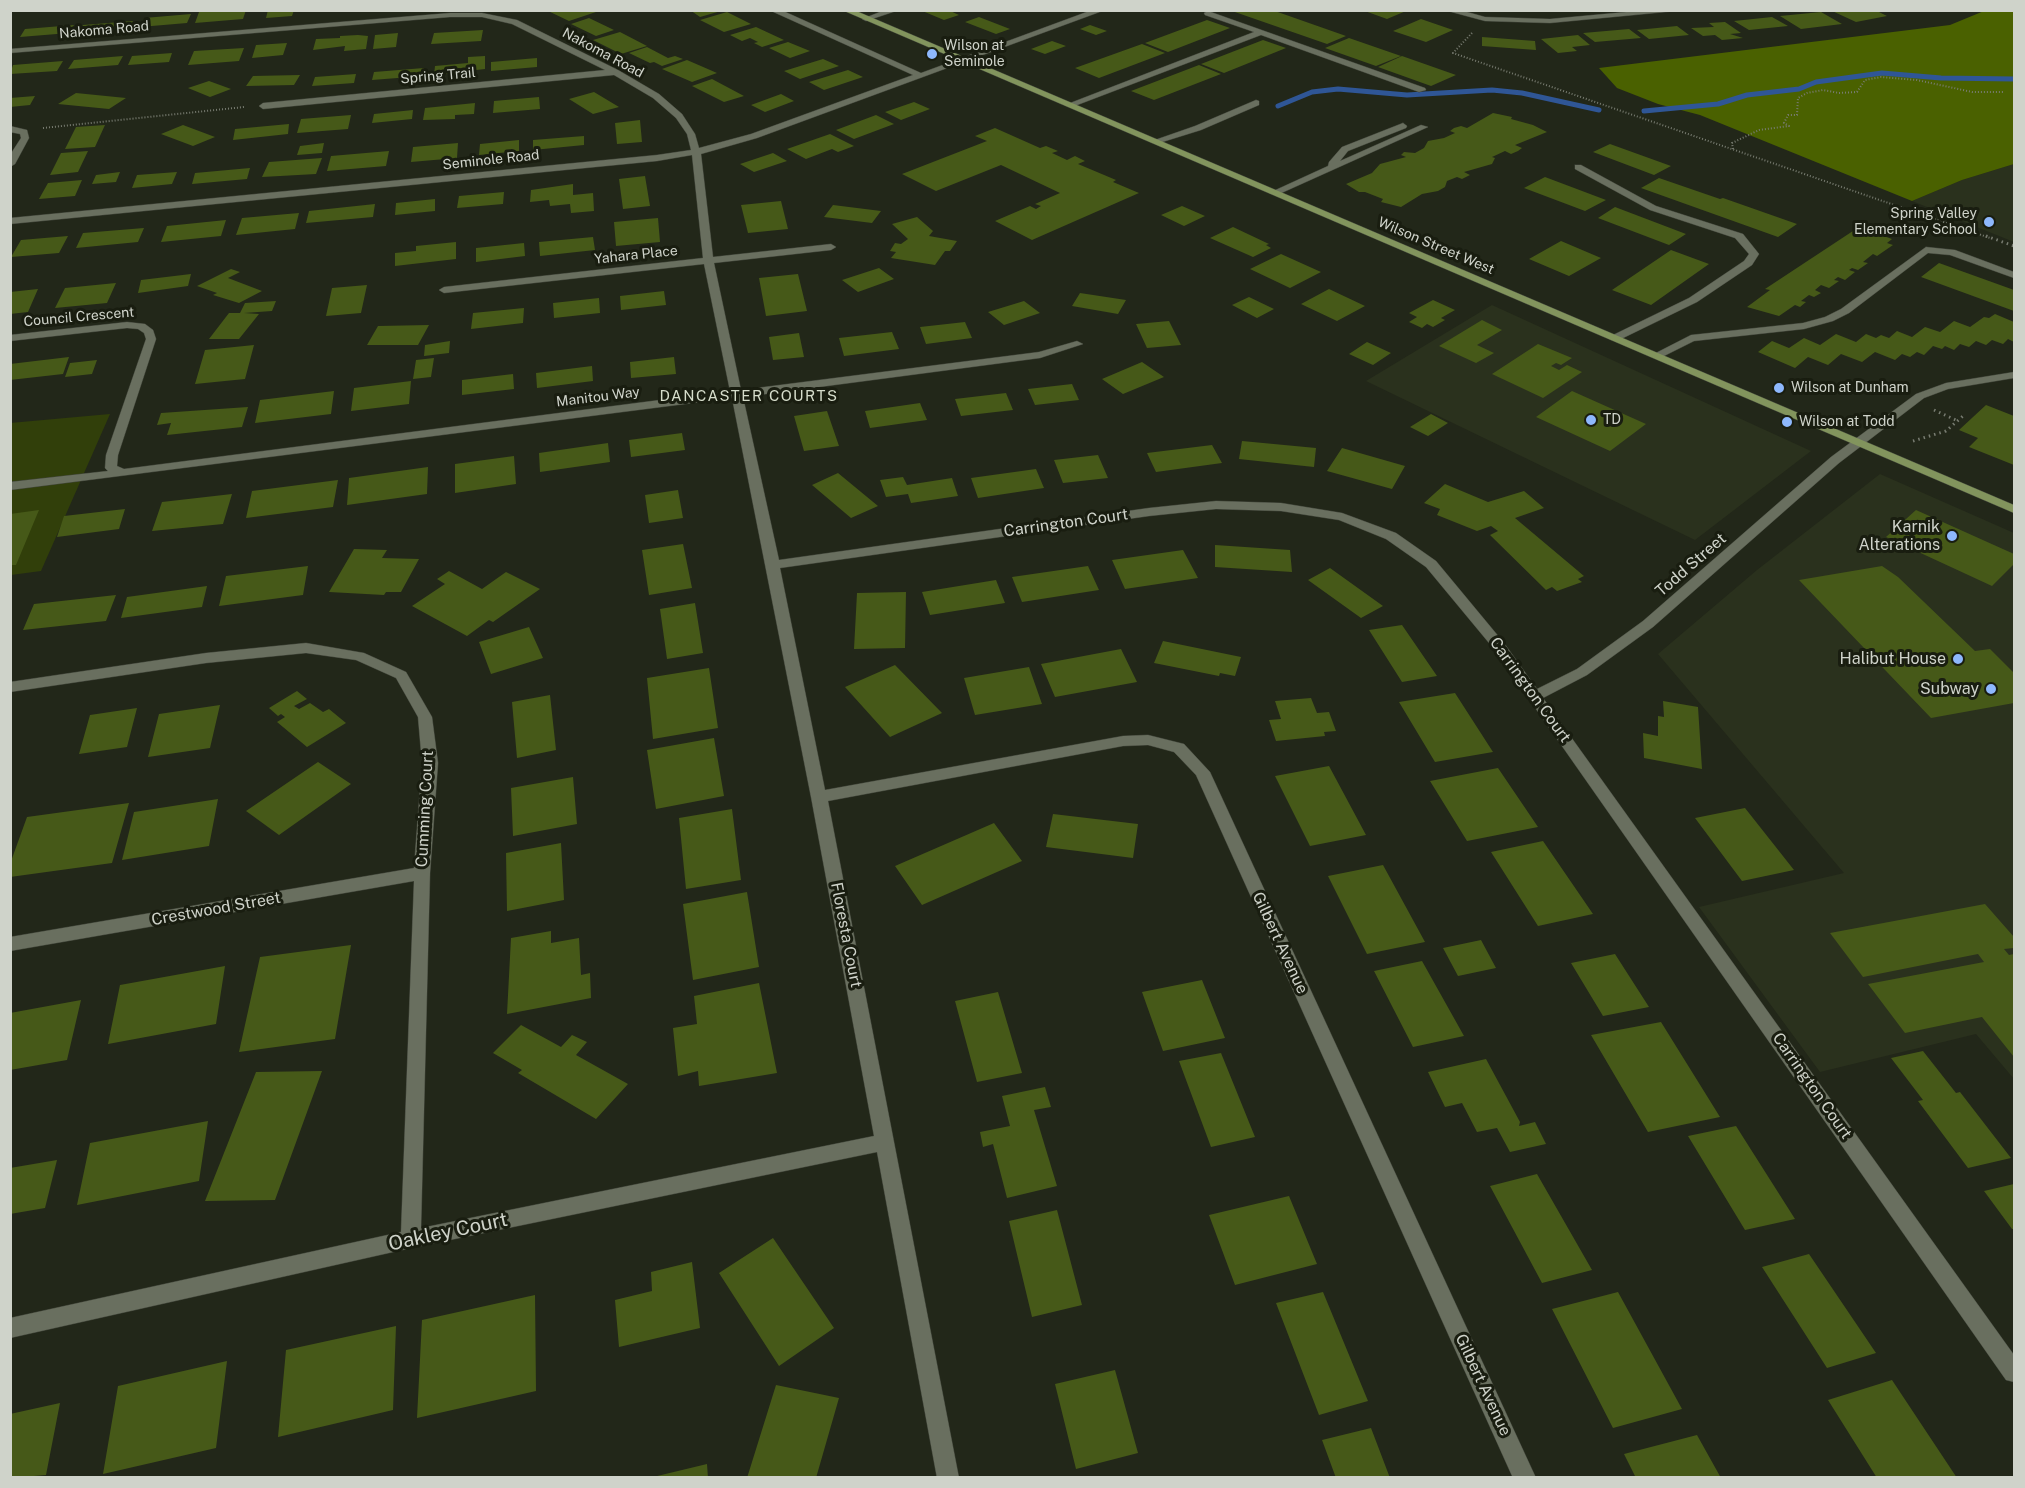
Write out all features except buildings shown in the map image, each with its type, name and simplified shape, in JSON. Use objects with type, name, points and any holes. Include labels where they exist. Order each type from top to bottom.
[{"type":"main road","name":"Wilson Street West","points":[[846,10],[2014,509]]},
{"type":"street","points":[[773,10],[922,76]]},
{"type":"street","points":[[866,19],[895,10]]},
{"type":"street","name":"Seminole Road","points":[[10,221],[657,158],[696,152],[754,136],[1101,10]]},
{"type":"street","points":[[1448,10],[1485,19],[1550,21],[1682,10]]},
{"type":"street","points":[[1208,13],[1422,90]]},
{"type":"street","name":"Nakoma Road","points":[[10,51],[328,21],[482,15],[514,22],[615,72],[656,96],[679,116],[690,134],[696,152],[708,260],[737,394]]},
{"type":"street","points":[[1069,105],[1262,32]]},
{"type":"street","name":"Spring Trail","points":[[263,106],[615,72]]},
{"type":"street","points":[[1156,141],[1197,128],[1256,103]]},
{"type":"street","points":[[1328,168],[1345,149],[1403,126]]},
{"type":"street","points":[[1274,193],[1424,127]]},
{"type":"street","points":[[10,129],[24,132],[25,138],[10,164]]},
{"type":"street","points":[[1578,167],[1653,208],[1738,236],[1754,254],[1748,262],[1693,300],[1615,338]]},
{"type":"street","name":"Yahara Place","points":[[444,290],[831,247]]},
{"type":"street","points":[[1658,355],[1691,338],[1804,326],[1829,319],[1845,311],[1926,250],[1948,251],[2014,274]]},
{"type":"street","name":"Council Crescent","points":[[10,338],[127,326],[141,326],[150,332],[151,339],[112,455],[116,471]]},
{"type":"street","name":"Manitou Way","points":[[10,486],[1040,355],[1077,344]]},
{"type":"street","name":"Todd Street","points":[[1535,696],[1582,672],[1648,624],[1856,442],[1920,396],[1946,386],[2014,376]]},
{"type":"street","name":"Floresta Court","points":[[737,394],[819,797],[948,1478]]},
{"type":"street","name":"Carrington Court","points":[[773,565],[1149,512],[1216,505],[1281,507],[1342,517],[1391,536],[1431,564],[1499,646],[2014,1372]]},
{"type":"street","name":"Cumming Court","points":[[10,687],[206,658],[306,648],[358,656],[401,675],[425,717],[430,763],[422,873],[411,1239]]},
{"type":"street","name":"Gilbert Avenue","points":[[819,797],[1123,741],[1148,740],[1179,748],[1202,772],[1525,1478]]},
{"type":"street","name":"Crestwood Street","points":[[10,944],[422,873]]},
{"type":"street","name":"Oakley Court","points":[[10,1328],[411,1239],[886,1142]]},
{"type":"path","points":[[1485,19],[1453,53],[2014,246]]},
{"type":"path","points":[[1733,149],[1735,148],[1732,143],[1751,134],[1789,126],[1784,123],[1788,115],[1797,115],[1798,98],[1807,93],[1823,90],[1839,93],[1857,92],[1864,80],[1881,76],[1917,80],[1972,92],[2003,92]]},
{"type":"path","points":[[24,132],[60,124],[263,106]]},
{"type":"path","points":[[1913,441],[1946,431],[1963,416]]},
{"type":"shaded area","name":"Spring Valley Elementary School","points":[[2014,164],[2014,242],[1912,201],[1962,180]]},
{"type":"shaded area","points":[[1492,305],[1811,451],[1695,540],[1366,381]]},
{"type":"shaded area","points":[[1880,474],[2014,533],[2014,1079],[1976,1034],[1820,1072],[1699,907],[1844,873],[1658,654],[1757,570]]},
{"type":"green space","points":[[1984,11],[2014,11],[2014,164],[1962,180],[1912,201],[1700,115],[1658,104],[1617,88],[1599,68],[1950,25]]},
{"type":"green space","points":[[110,414],[41,571],[11,575],[10,423]]},
{"type":"waterway","points":[[1644,111],[1718,104],[1747,95],[1799,89],[1816,82],[1882,73],[1941,78],[2014,79]]},
{"type":"waterway","points":[[1278,106],[1312,92],[1338,89],[1407,95],[1492,90],[1522,93],[1599,110]]},
{"type":"place","name":"Wilson at Seminole","points":[[932,54]]},
{"type":"place","name":"Spring Valley Elementary School","points":[[1989,222]]},
{"type":"place","name":"Wilson at Dunham","points":[[1779,388]]},
{"type":"place","name":"TD","points":[[1591,420]]},
{"type":"place","name":"Wilson at Todd","points":[[1787,422]]},
{"type":"place","name":"Karnik Alterations","points":[[1952,536]]},
{"type":"place","name":"Halibut House","points":[[1958,659]]},
{"type":"place","name":"Subway","points":[[1991,689]]},
{"type":"district","name":"DANCASTER COURTS","points":[[749,396]]}]
